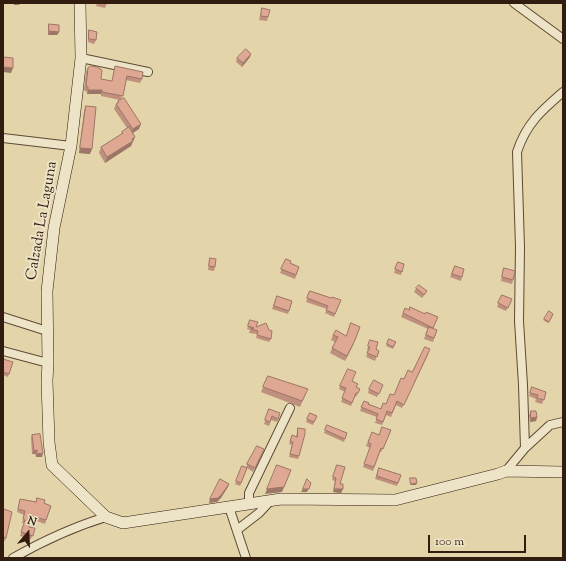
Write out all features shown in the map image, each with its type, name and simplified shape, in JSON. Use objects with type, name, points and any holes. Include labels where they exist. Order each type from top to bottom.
[{"type":"street","name":"Calzada La Laguna","points":[[80,3],[81,58],[71,146],[54,228],[47,292],[49,442],[52,465],[106,517]]},
{"type":"street","points":[[514,3],[563,39]]},
{"type":"street","points":[[81,58],[148,72]]},
{"type":"street","points":[[524,448],[523,385],[519,322],[520,247],[517,152],[522,139],[539,113],[563,92]]},
{"type":"street","points":[[3,138],[71,146]]},
{"type":"street","points":[[3,317],[47,331]]},
{"type":"street","points":[[3,351],[48,363]]},
{"type":"street","points":[[249,504],[249,493],[290,408]]},
{"type":"street","points":[[506,471],[524,448],[550,425],[563,422]]},
{"type":"street","points":[[13,558],[37,544],[78,526],[106,517],[123,523],[281,499],[395,500],[506,471],[563,472]]},
{"type":"street","points":[[237,530],[259,513],[271,500]]},
{"type":"street","points":[[229,507],[246,558]]},
{"type":"building","points":[[262,8],[270,10],[268,17],[261,16]]},
{"type":"building","points":[[49,24],[59,25],[59,32],[49,31]]},
{"type":"building","points":[[89,30],[97,32],[96,40],[89,39]]},
{"type":"building","points":[[246,49],[251,54],[243,63],[237,58]]},
{"type":"building","points":[[3,57],[13,58],[13,68],[3,67]]},
{"type":"building","points":[[91,66],[102,70],[101,79],[112,81],[115,66],[143,72],[142,79],[127,76],[123,96],[102,92],[102,90],[88,90],[88,87],[86,86],[88,68]]},
{"type":"building","points":[[124,98],[141,124],[133,129],[116,104]]},
{"type":"building","points":[[86,106],[96,107],[92,149],[80,148]]},
{"type":"building","points":[[129,127],[135,137],[132,139],[133,141],[107,157],[101,147],[123,133],[122,132]]},
{"type":"building","points":[[210,258],[216,259],[215,267],[209,266]]},
{"type":"building","points":[[286,259],[291,261],[290,263],[299,267],[296,275],[281,269]]},
{"type":"building","points":[[398,262],[404,264],[402,272],[395,269]]},
{"type":"building","points":[[455,266],[464,269],[462,277],[452,274]]},
{"type":"building","points":[[504,268],[515,271],[513,280],[502,277]]},
{"type":"building","points":[[419,285],[427,291],[424,295],[416,288]]},
{"type":"building","points":[[310,291],[341,300],[335,314],[326,310],[328,306],[307,298]]},
{"type":"building","points":[[502,295],[512,299],[508,308],[498,303]]},
{"type":"building","points":[[277,296],[292,301],[289,311],[274,306]]},
{"type":"building","points":[[410,307],[425,314],[426,312],[438,317],[433,328],[403,313],[405,308],[409,310]]},
{"type":"building","points":[[549,311],[553,314],[549,322],[544,319]]},
{"type":"building","points":[[250,320],[258,322],[256,327],[266,323],[269,330],[272,331],[271,339],[257,335],[258,331],[251,329],[254,328],[248,326]]},
{"type":"building","points":[[351,323],[360,327],[347,356],[332,348],[338,337],[333,335],[336,330],[346,336]]},
{"type":"building","points":[[429,327],[437,330],[434,338],[426,335]]},
{"type":"building","points":[[389,339],[396,342],[393,347],[387,344]]},
{"type":"building","points":[[370,340],[378,342],[376,349],[379,351],[377,357],[367,353],[370,347],[368,346]]},
{"type":"building","points":[[425,347],[430,349],[404,405],[397,401],[392,413],[387,411],[383,422],[376,419],[378,414],[361,407],[364,401],[381,409],[383,403],[386,404],[390,394],[394,395],[401,378],[404,379],[408,370],[412,372]]},
{"type":"building","points":[[3,359],[13,362],[9,374],[3,372]]},
{"type":"building","points":[[348,369],[356,372],[352,381],[358,384],[356,387],[360,389],[358,393],[356,393],[352,403],[342,398],[346,388],[340,386]]},
{"type":"building","points":[[268,376],[308,389],[302,401],[263,387]]},
{"type":"building","points":[[374,380],[383,385],[379,394],[369,389]]},
{"type":"building","points":[[532,387],[546,392],[544,400],[537,398],[538,395],[530,393]]},
{"type":"building","points":[[269,409],[280,413],[278,419],[272,416],[270,422],[265,420]]},
{"type":"building","points":[[531,411],[536,411],[537,417],[531,418]]},
{"type":"building","points":[[310,413],[317,416],[314,422],[307,419]]},
{"type":"building","points":[[327,425],[347,433],[345,439],[325,430]]},
{"type":"building","points":[[382,427],[391,430],[383,449],[381,448],[374,467],[364,464],[371,444],[368,442],[372,432],[379,435]]},
{"type":"building","points":[[298,428],[305,429],[299,456],[290,454],[293,442],[290,441],[292,435],[297,437]]},
{"type":"building","points":[[40,434],[43,453],[37,454],[37,450],[34,451],[32,435]]},
{"type":"building","points":[[257,446],[264,449],[255,468],[247,464]]},
{"type":"building","points":[[277,465],[291,470],[284,487],[267,489]]},
{"type":"building","points":[[337,465],[345,467],[340,484],[343,484],[343,489],[334,489],[336,478],[333,477]]},
{"type":"building","points":[[242,466],[247,468],[241,483],[236,481]]},
{"type":"building","points":[[379,468],[401,475],[398,483],[377,476]]},
{"type":"building","points":[[410,478],[416,478],[417,483],[411,484]]},
{"type":"building","points":[[220,479],[229,484],[218,498],[210,499]]},
{"type":"building","points":[[307,479],[311,483],[309,489],[303,489]]},
{"type":"building","points":[[37,498],[45,500],[44,503],[51,506],[46,520],[32,516],[29,527],[35,528],[33,536],[21,532],[25,520],[23,519],[25,511],[18,509],[20,499],[36,502]]},
{"type":"building","points":[[4,509],[12,512],[6,538],[3,537]]}]
